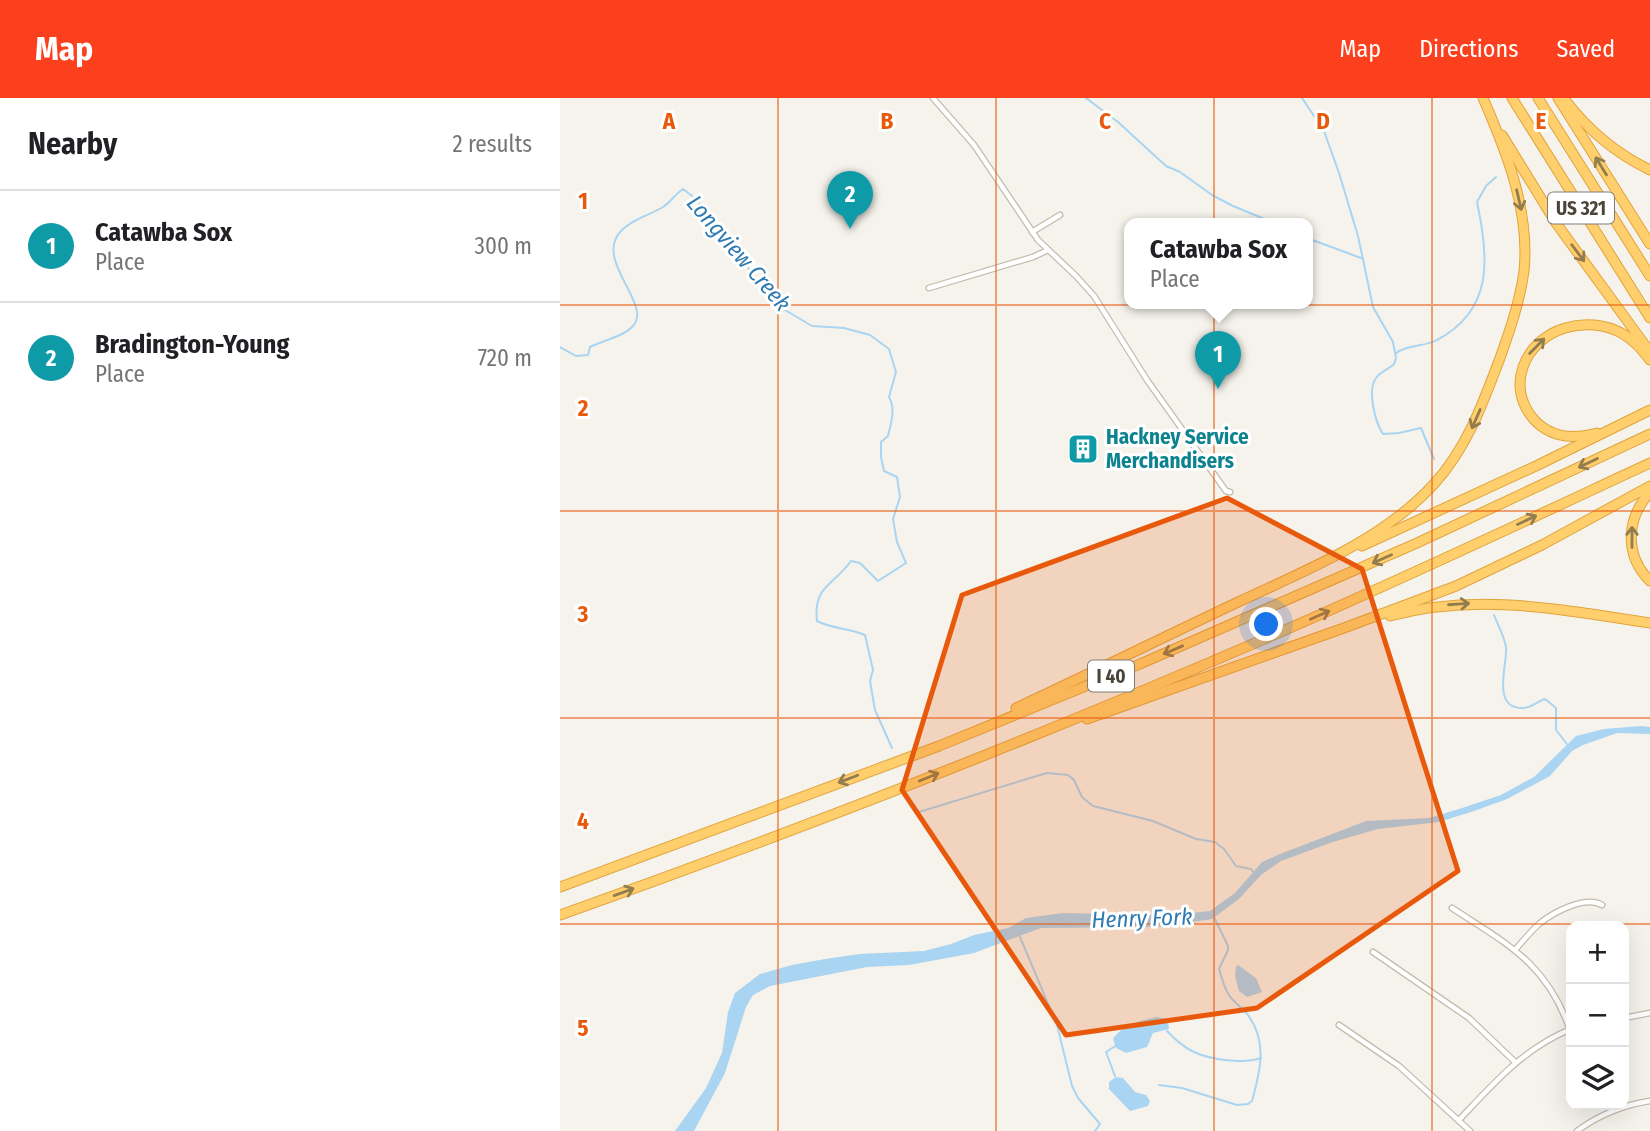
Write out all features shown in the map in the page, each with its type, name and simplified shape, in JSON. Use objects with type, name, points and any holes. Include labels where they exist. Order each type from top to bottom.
[{"type":"highway","points":[[1315,566],[1379,530],[1433,486],[1466,441],[1486,395],[1519,299],[1525,245],[1518,195],[1483,98]]},
{"type":"highway","name":"US 321","points":[[1512,98],[1650,317]]},
{"type":"highway","name":"US 321","points":[[1538,98],[1650,276]]},
{"type":"highway","points":[[1558,98],[1650,244]]},
{"type":"highway","points":[[1564,98],[1603,140],[1650,170]]},
{"type":"highway","points":[[1489,112],[1542,201],[1650,352]]},
{"type":"highway","points":[[1612,429],[1590,435],[1566,436],[1541,426],[1531,416],[1522,397],[1520,381],[1526,358],[1540,341],[1556,331],[1590,324],[1624,334],[1650,360]]},
{"type":"highway","points":[[882,766],[1004,714],[1650,411]]},
{"type":"highway","name":"I 40","points":[[560,887],[939,746],[1140,664],[1417,543],[1650,434]]},
{"type":"highway","name":"I 40","points":[[560,915],[892,792],[1060,724],[1346,603],[1650,463]]},
{"type":"highway","points":[[1060,724],[1075,723],[1344,628],[1478,576],[1542,545],[1650,486]]},
{"type":"highway","points":[[1650,492],[1636,512],[1630,541],[1636,562],[1650,581]]},
{"type":"highway","points":[[1344,628],[1439,606],[1482,603],[1551,608],[1650,624]]},
{"type":"street","points":[[933,98],[974,145],[1032,232],[1094,296],[1147,380],[1226,491],[1230,492]]},
{"type":"street","points":[[1032,232],[1060,215]]},
{"type":"street","points":[[929,288],[1033,257],[1048,250]]},
{"type":"street","points":[[1515,950],[1531,931],[1549,917],[1587,902],[1602,905]]},
{"type":"street","points":[[1452,908],[1527,959],[1550,987],[1566,1019]]},
{"type":"street","points":[[1373,952],[1469,1018],[1515,1062]]},
{"type":"street","points":[[1629,1017],[1650,1013]]},
{"type":"street","points":[[1339,1025],[1399,1066],[1471,1131]]},
{"type":"street","points":[[1459,1120],[1515,1062],[1543,1042],[1566,1031]]},
{"type":"street","points":[[1577,1131],[1611,1112],[1631,1104],[1650,1101]]},
{"type":"highlighted area","points":[[1227,498],[1362,569],[1458,871],[1257,1008],[1066,1035],[902,790],[962,595]]},
{"type":"water","name":"Henry Fork","points":[[1650,727],[1650,734],[1617,733],[1583,745],[1572,751],[1550,776],[1507,799],[1439,822],[1378,829],[1281,861],[1261,875],[1239,899],[1212,919],[1158,927],[1041,928],[974,953],[909,965],[867,967],[770,986],[753,995],[746,1007],[725,1073],[694,1131],[675,1131],[706,1088],[722,1053],[728,1012],[735,993],[760,974],[792,965],[860,954],[924,951],[974,935],[1008,928],[1026,918],[1063,913],[1171,915],[1210,911],[1235,893],[1262,862],[1280,854],[1366,821],[1429,818],[1501,795],[1534,777],[1576,736],[1604,729]]},
{"type":"water","points":[[1238,965],[1256,978],[1262,992],[1247,997],[1239,991],[1235,976]]},
{"type":"water","points":[[1157,1017],[1168,1019],[1169,1029],[1153,1033],[1147,1047],[1126,1053],[1116,1048],[1113,1039],[1122,1030]]},
{"type":"water","points":[[1116,1077],[1123,1078],[1135,1092],[1146,1095],[1150,1101],[1148,1106],[1130,1111],[1109,1089],[1109,1082]]},
{"type":"waterway","points":[[1086,98],[1118,122],[1166,166],[1180,172],[1212,195],[1262,218]]},
{"type":"waterway","points":[[1302,98],[1324,131],[1358,236],[1373,307],[1393,342],[1396,358],[1394,364],[1373,383],[1372,398],[1377,422],[1383,434],[1421,428],[1434,459]]},
{"type":"waterway","points":[[1396,353],[1437,340],[1456,328],[1469,314],[1478,298],[1485,262],[1477,202],[1486,186],[1496,177]]},
{"type":"waterway","name":"Longview Creek","points":[[560,347],[576,356],[588,355],[590,347],[618,336],[633,326],[637,317],[636,306],[618,268],[614,243],[625,227],[663,207],[683,189],[696,199],[768,294],[785,310],[812,326],[844,328],[870,335],[889,349],[896,372],[889,397],[893,411],[888,436],[881,442],[881,457],[884,471],[897,477],[900,497],[893,519],[897,542],[906,563],[878,581],[860,563],[851,561],[821,593],[817,621],[865,635],[873,670],[870,681],[875,710],[892,748]]},
{"type":"waterway","points":[[1313,240],[1361,258]]},
{"type":"waterway","points":[[1494,615],[1506,647],[1503,684],[1507,702],[1514,707],[1524,708],[1545,699],[1556,708],[1556,730],[1567,744]]},
{"type":"waterway","name":"Longview Creek","points":[[919,812],[1047,773],[1068,775],[1074,780],[1082,797],[1093,806],[1153,821],[1196,839],[1215,842],[1224,849],[1236,866],[1251,869],[1255,874]]},
{"type":"waterway","points":[[1159,1085],[1182,1088],[1237,1105],[1252,1101],[1260,1068],[1258,1036],[1248,1015],[1231,998],[1224,986],[1219,969],[1228,946],[1214,917]]},
{"type":"waterway","points":[[1020,937],[1057,1025],[1072,1086],[1078,1098],[1100,1124],[1095,1131]]},
{"type":"waterway","points":[[1167,1031],[1186,1048],[1209,1057],[1237,1061],[1261,1058]]},
{"type":"waterway","points":[[1115,1076],[1106,1052],[1117,1045]]},
{"type":"place","name":"Bradington-Young","points":[[850,229]]},
{"type":"place","name":"Catawba Sox","points":[[1218,389]]},
{"type":"place","name":"Hackney Service Merchandisers","points":[[1083,449]]}]
